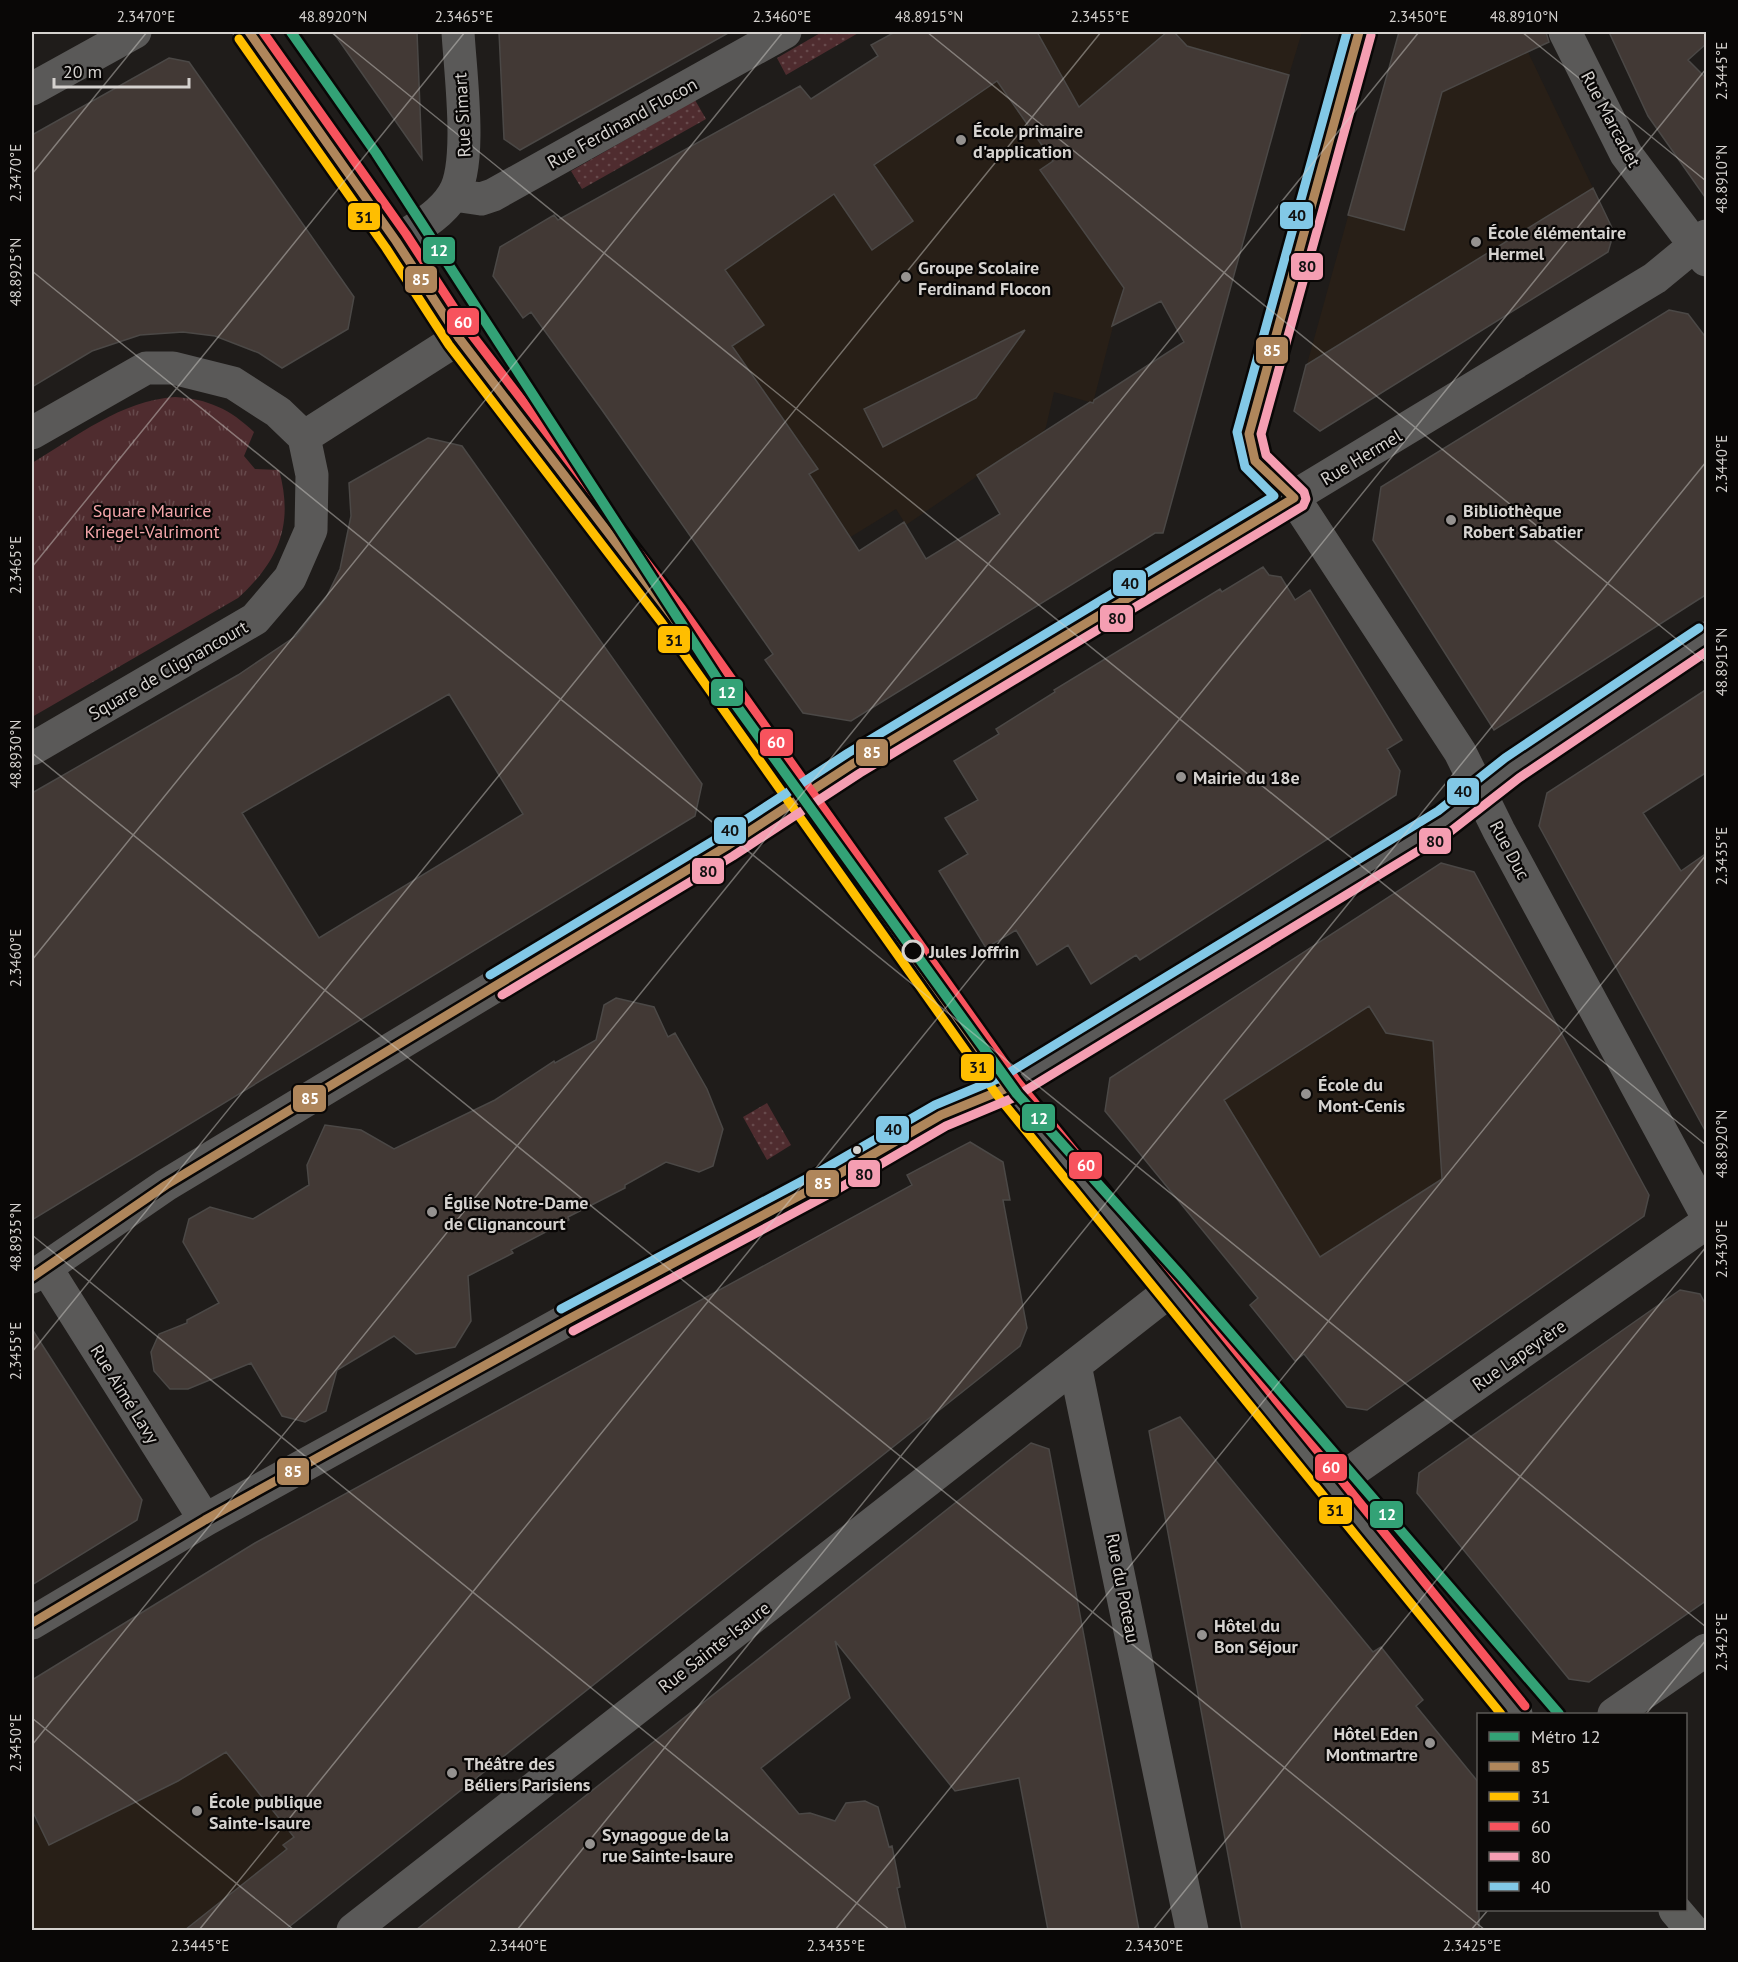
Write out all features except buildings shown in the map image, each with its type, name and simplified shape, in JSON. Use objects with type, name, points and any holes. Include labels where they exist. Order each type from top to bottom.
[{"type":"main road","points":[[249,32],[396,241],[459,338],[672,616],[1007,1088],[1515,1713]]},
{"type":"main road","points":[[1676,1911],[1692,1930]]},
{"type":"street","points":[[32,89],[135,32]]},
{"type":"street","name":"Rue Simart","points":[[396,241],[438,213],[454,195],[464,168],[458,32]]},
{"type":"street","name":"Rue Ferdinand Flocon","points":[[454,195],[481,199],[493,195],[785,32]]},
{"type":"street","name":"Rue Duc","points":[[1359,32],[1249,434],[1255,461],[1294,498],[1460,752],[1499,831],[1707,1214]]},
{"type":"street","name":"Rue Marcadet","points":[[1565,32],[1626,154],[1703,247]]},
{"type":"street","name":"Rue Hermel","points":[[39,1272],[166,1185],[727,846],[800,797],[1703,247]]},
{"type":"street","points":[[32,433],[146,368],[164,368],[200,373],[233,383],[278,412],[304,437],[459,338]]},
{"type":"street","name":"Square de Clignancourt","points":[[32,749],[255,619],[290,578],[311,530],[312,475],[304,437]]},
{"type":"street","points":[[32,1623],[205,1520],[557,1326],[846,1171],[941,1115],[1007,1088],[1445,821],[1512,768],[1707,638]]},
{"type":"street","name":"Rue Lapeyrère","points":[[1331,1486],[1707,1223]]},
{"type":"street","name":"Rue Aimé Lavy","points":[[39,1272],[205,1520]]},
{"type":"street","points":[[1075,1365],[1171,1290]]},
{"type":"street","name":"Rue Sainte-Isaure","points":[[353,1930],[1075,1365]]},
{"type":"street","name":"Rue du Poteau","points":[[1075,1365],[1192,1930]]},
{"type":"street","points":[[1615,1713],[1707,1650]]},
{"type":"shaded area","name":"Groupe Scolaire Ferdinand Flocon","points":[[895,32],[1302,32],[1289,75],[1186,47],[1093,403],[1054,392],[1046,427],[1039,440],[1007,456],[906,525],[896,509],[849,538],[807,475],[799,442],[732,347],[598,198],[651,168],[671,198],[738,120],[800,86],[811,99],[878,56],[871,45]]},
{"type":"shaded area","name":"École élémentaire Hermel","points":[[1528,52],[1614,232],[1608,252],[1320,431],[1294,411],[1390,65],[1460,83]]},
{"type":"shaded area","name":"École du Mont-Cenis","points":[[1385,899],[1525,1127],[1257,1297],[1105,1111]]},
{"type":"shaded area","name":"École publique Sainte-Isaure","points":[[255,1708],[371,1862],[285,1930],[32,1930],[32,1826]]},
{"type":"green space","points":[[822,32],[860,32],[786,75],[777,58]]},
{"type":"green space","points":[[695,100],[706,119],[582,189],[571,171]]},
{"type":"green space","name":"Square Maurice Kriegel-Valrimont","points":[[175,397],[198,400],[218,407],[236,417],[254,432],[244,456],[255,469],[279,470],[285,508],[280,540],[264,570],[238,598],[32,717],[32,463],[118,412],[155,400]]},
{"type":"green space","points":[[767,1103],[791,1145],[767,1160],[743,1117]]},
{"type":"metro line","name":"12","points":[[291,32],[376,153],[720,683],[1017,1094],[1182,1277],[1558,1713]]},
{"type":"transit line","name":"85","points":[[32,1623],[205,1520],[567,1320],[825,1182],[941,1115],[1007,1088],[672,616],[459,338],[396,241],[249,32]]},
{"type":"transit line","name":"60","points":[[263,32],[406,234],[469,331],[682,609],[1017,1081],[1525,1706]]},
{"type":"transit line","name":"40","points":[[490,975],[721,836],[848,753],[1274,496],[1245,467],[1237,432],[1347,32]]},
{"type":"transit line","name":"85","points":[[32,1277],[166,1185],[727,846],[854,763],[1294,498],[1255,461],[1249,434],[1359,32]]},
{"type":"transit line","name":"80","points":[[502,995],[733,856],[860,773],[1303,506],[1306,499],[1304,492],[1266,455],[1261,434],[1371,35]]},
{"type":"transit line","name":"31","points":[[239,39],[386,248],[449,345],[662,623],[997,1095],[1500,1713]]},
{"type":"transit line","name":"40","points":[[561,1309],[819,1172],[935,1105],[1002,1077],[1438,811],[1505,758],[1699,628]]},
{"type":"transit line","name":"80","points":[[573,1331],[831,1193],[946,1126],[1013,1098],[1451,831],[1519,778],[1706,652]]},
{"type":"place","name":"École primaire d'application","points":[[961,140]]},
{"type":"place","name":"École élémentaire Hermel","points":[[1476,242]]},
{"type":"place","name":"Groupe Scolaire Ferdinand Flocon","points":[[906,277]]},
{"type":"place","name":"Bibliothèque Robert Sabatier","points":[[1451,520]]},
{"type":"place","name":"Mairie du 18e","points":[[1181,777]]},
{"type":"place","name":"Jules Joffrin","points":[[913,951]]},
{"type":"place","name":"École du Mont-Cenis","points":[[1306,1094]]},
{"type":"place","name":"Église Notre-Dame de Clignancourt","points":[[432,1212]]},
{"type":"place","name":"Hôtel du Bon Séjour","points":[[1202,1635]]},
{"type":"place","name":"Hôtel Eden Montmartre","points":[[1430,1743]]},
{"type":"place","name":"Théâtre des Béliers Parisiens","points":[[452,1773]]},
{"type":"place","name":"École publique Sainte-Isaure","points":[[197,1811]]},
{"type":"place","name":"Synagogue de la rue Sainte-Isaure","points":[[590,1844]]}]
